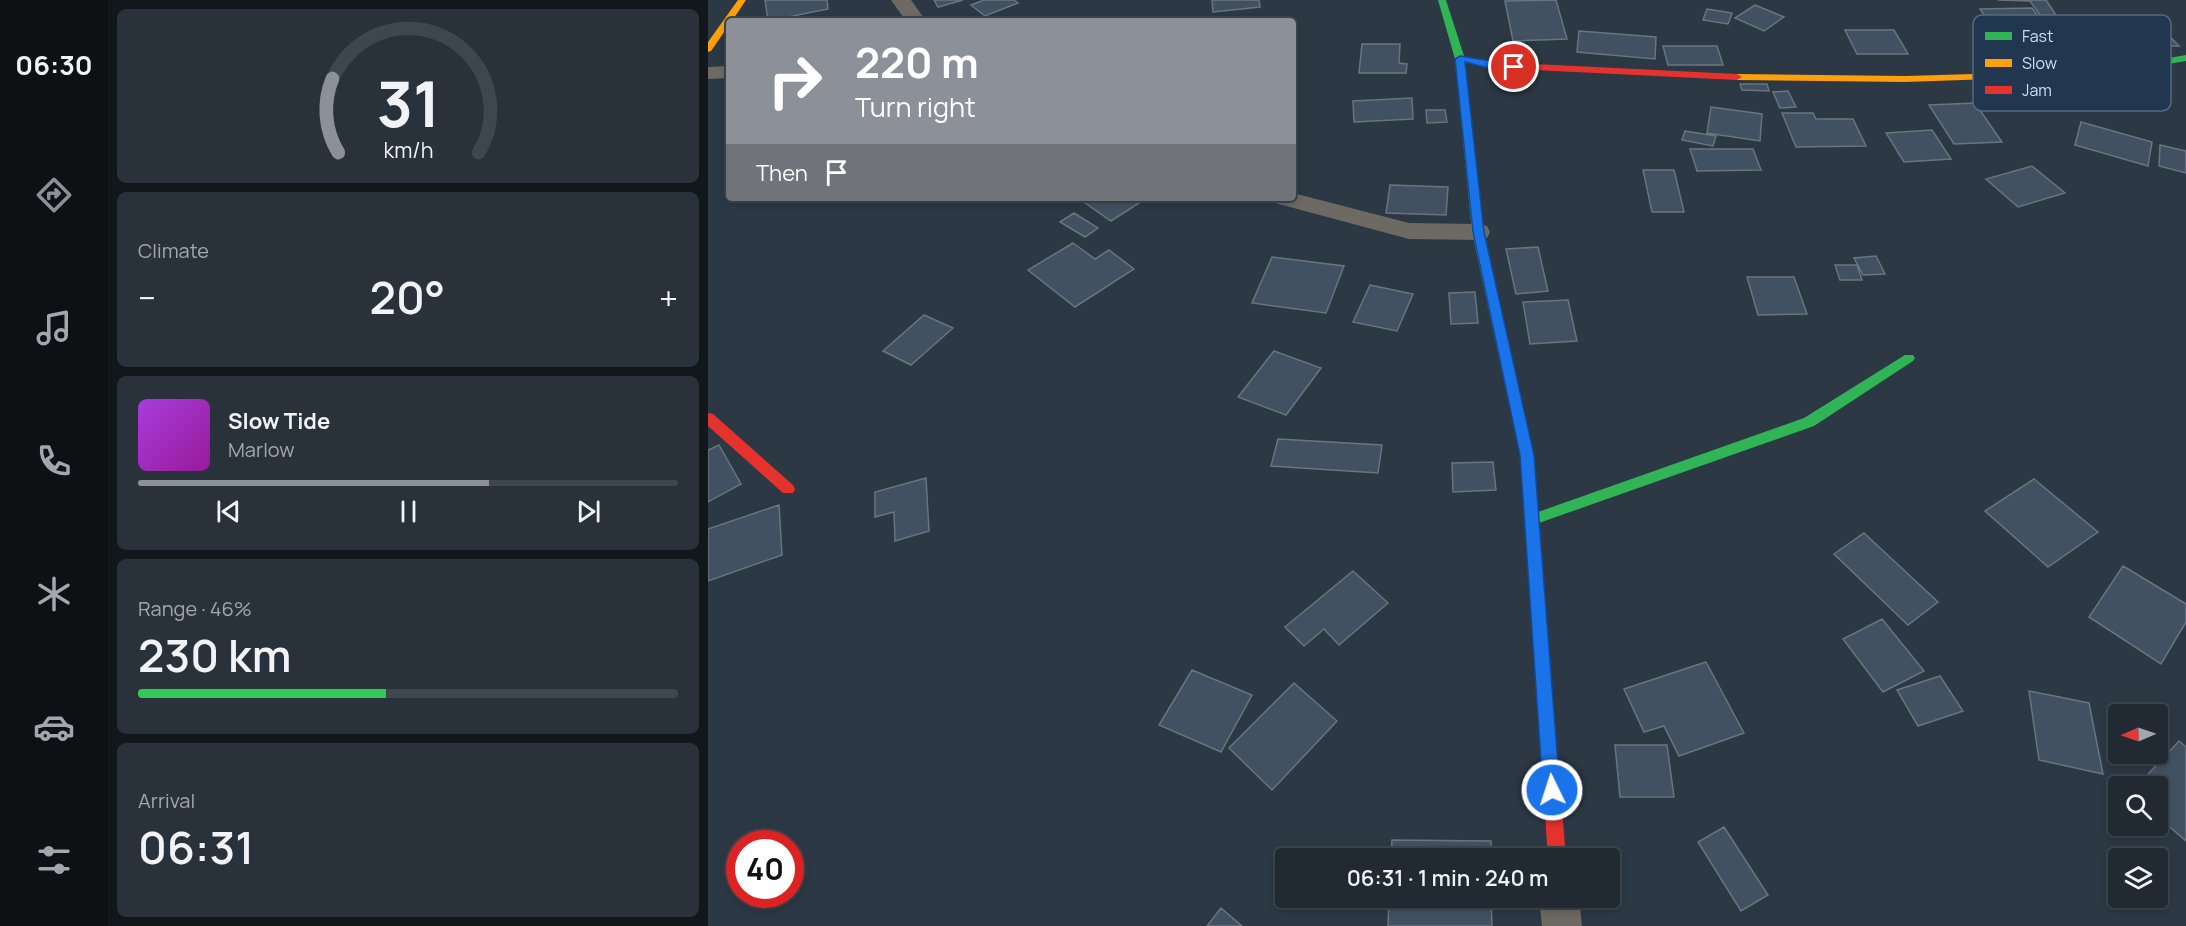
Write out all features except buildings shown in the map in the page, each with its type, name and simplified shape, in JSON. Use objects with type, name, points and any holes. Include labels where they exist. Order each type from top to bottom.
[{"type":"street","points":[[730,18],[742,0]]},
{"type":"street","points":[[902,0],[914,18]]},
{"type":"street","points":[[1442,0],[1460,59],[1478,232],[1527,455],[1556,848]]},
{"type":"street","points":[[708,49],[726,23]]},
{"type":"street","points":[[2171,60],[2186,58]]},
{"type":"street","points":[[1460,59],[1492,65],[1786,80],[1973,79]]},
{"type":"street","points":[[708,73],[726,72]]},
{"type":"street","points":[[1294,201],[1409,231],[1478,232]]},
{"type":"street","points":[[1532,520],[1809,422],[1909,358]]},
{"type":"street","points":[[708,418],[788,489]]},
{"type":"street","points":[[1560,908],[1562,926]]},
{"type":"traffic: fast","points":[[1442,0],[1460,59],[1478,232],[1527,455],[1533,538]]},
{"type":"traffic: fast","points":[[2171,61],[2186,58]]},
{"type":"traffic: fast","points":[[1532,520],[1809,422],[1909,358]]},
{"type":"traffic: slow","points":[[730,18],[742,0]]},
{"type":"traffic: slow","points":[[708,49],[726,23]]},
{"type":"traffic: slow","points":[[1737,77],[1905,79],[1973,77]]},
{"type":"traffic: jam","points":[[1460,59],[1492,65],[1737,77]]},
{"type":"traffic: jam","points":[[708,418],[788,489]]},
{"type":"traffic: jam","points":[[1533,538],[1556,848]]},
{"type":"route","points":[[1514,67],[1460,59],[1478,232],[1527,455],[1552,790]]}]
